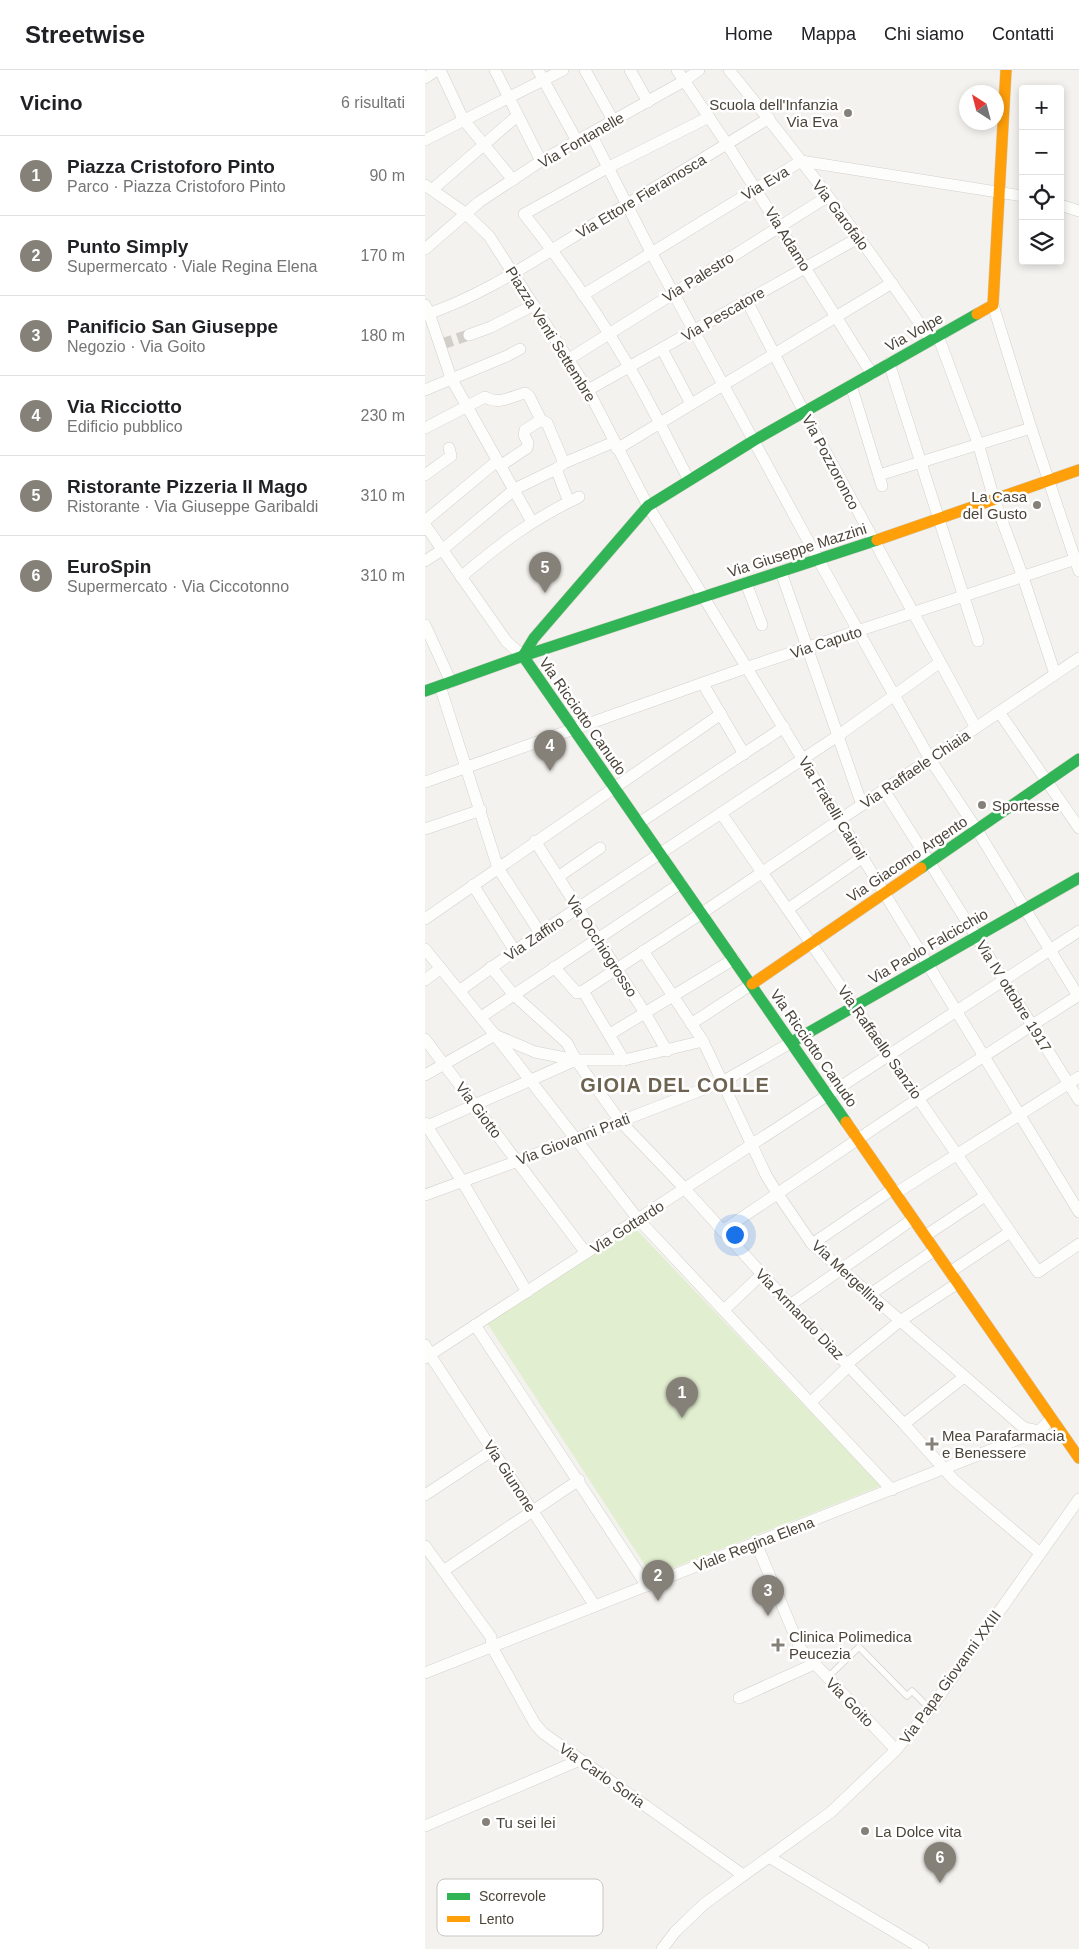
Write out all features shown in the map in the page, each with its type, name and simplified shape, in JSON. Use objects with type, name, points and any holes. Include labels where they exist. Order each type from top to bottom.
[{"type":"main road","points":[[993,304],[1001,194],[1006,70]]},
{"type":"main road","name":"Via Volpe","points":[[523,656],[534,638],[648,506],[753,441],[993,304]]},
{"type":"main road","name":"Via Giuseppe Mazzini","points":[[425,691],[523,656],[781,572],[1079,470]]},
{"type":"main road","name":"Via Ricciotto Canudo","points":[[523,656],[859,1138],[1079,1458]]},
{"type":"main road","name":"Via Giacomo Argento","points":[[752,984],[1079,759]]},
{"type":"main road","name":"Via Paolo Falcicchio","points":[[792,1042],[1079,878]]},
{"type":"street","points":[[425,78],[439,70],[463,119],[513,180]]},
{"type":"street","points":[[495,70],[541,161]]},
{"type":"street","points":[[425,140],[463,119],[508,98],[540,75],[563,70]]},
{"type":"street","points":[[585,70],[613,120]]},
{"type":"street","points":[[630,70],[648,102]]},
{"type":"street","name":"Via Adamo","points":[[677,70],[756,189],[872,374]]},
{"type":"street","name":"Via Fontanelle","points":[[425,249],[479,202],[541,161],[648,102],[699,70]]},
{"type":"street","name":"Via Garofalo","points":[[729,70],[769,118],[934,338],[978,444],[994,499],[1023,577],[1055,674]]},
{"type":"street","points":[[540,75],[577,141]]},
{"type":"street","points":[[429,187],[517,116]]},
{"type":"street","points":[[689,480],[609,333],[552,249],[524,214],[607,168],[709,117]]},
{"type":"street","name":"Via Ettore Fieramosca","points":[[426,311],[473,297],[515,274],[552,249],[769,118]]},
{"type":"street","points":[[591,134],[626,205],[817,559],[930,759],[977,830],[1077,999],[1032,1025],[919,1098],[721,1231]]},
{"type":"street","name":"Via Eva","points":[[583,294],[801,161],[1019,196]]},
{"type":"street","name":"Piazza Venti Settembre","points":[[429,187],[465,213],[489,236],[588,390],[648,506]]},
{"type":"street","name":"Via Palestro","points":[[569,359],[827,197]]},
{"type":"street","points":[[1064,206],[1079,211]]},
{"type":"street","name":"Via Pescatore","points":[[588,390],[858,238]]},
{"type":"street","points":[[425,562],[515,489],[560,466],[615,445],[659,423],[892,283]]},
{"type":"street","name":"Via Pozzoronco","points":[[747,301],[776,353],[804,412],[873,541],[976,728]]},
{"type":"street","points":[[993,304],[1048,480],[1078,563]]},
{"type":"street","points":[[469,335],[491,327],[535,305]]},
{"type":"street","points":[[426,311],[441,344],[451,378],[532,522]]},
{"type":"street","points":[[425,390],[521,349]]},
{"type":"street","points":[[662,349],[691,404]]},
{"type":"street","points":[[889,363],[921,461],[937,518],[978,641]]},
{"type":"street","points":[[851,385],[882,486]]},
{"type":"street","points":[[425,428],[485,397],[491,401],[501,401],[525,393],[529,396],[541,420],[547,423],[560,466],[574,500],[532,522],[505,540],[461,576]]},
{"type":"street","points":[[523,656],[507,642],[425,523],[498,463],[527,448],[528,443],[524,435],[525,430],[541,420]]},
{"type":"street","points":[[879,475],[1031,428]]},
{"type":"street","points":[[425,476],[451,456],[449,448]]},
{"type":"street","name":"Via Fratelli Cairoli","points":[[648,506],[1020,1115],[1074,1192],[1079,1212]]},
{"type":"street","name":"Via Caputo","points":[[425,782],[748,667],[1023,577],[1078,563]]},
{"type":"street","points":[[781,572],[862,805]]},
{"type":"street","points":[[746,583],[762,625]]},
{"type":"street","points":[[425,625],[445,684],[466,767],[498,868],[540,934]]},
{"type":"street","name":"Via Raffaele Chiaia","points":[[583,991],[841,820],[1079,658]]},
{"type":"street","name":"Via Zaffiro","points":[[459,990],[577,909],[839,735],[939,663]]},
{"type":"street","points":[[703,684],[745,754]]},
{"type":"street","points":[[999,712],[1079,828]]},
{"type":"street","points":[[425,919],[721,714]]},
{"type":"street","points":[[639,823],[784,727]]},
{"type":"street","name":"Via IV ottobre 1917","points":[[884,790],[1079,1100]]},
{"type":"street","points":[[425,829],[481,810]]},
{"type":"street","name":"Via Raffaello Sanzio","points":[[721,813],[1037,1272],[1079,1244]]},
{"type":"street","name":"Via Occhiogrosso","points":[[535,841],[667,1051]]},
{"type":"street","points":[[558,878],[600,848]]},
{"type":"street","points":[[788,909],[863,857]]},
{"type":"street","points":[[481,1017],[681,883]]},
{"type":"street","points":[[473,885],[515,951]]},
{"type":"street","name":"Via Gottardo","points":[[427,1353],[527,1292],[1079,931]]},
{"type":"street","points":[[425,949],[531,1080],[638,1219],[892,1490]]},
{"type":"street","name":"Via Mergellina","points":[[643,951],[703,1041],[751,1145],[777,1193],[813,1244],[869,1295],[1024,1428],[1039,1431]]},
{"type":"street","points":[[610,1034],[734,960]]},
{"type":"street","name":"Via Armando Diaz","points":[[491,967],[514,995],[567,1043],[576,1060],[620,1121],[685,1188],[721,1231],[789,1305],[904,1424],[954,1480],[1040,1553]]},
{"type":"street","points":[[554,967],[577,993],[583,991],[625,1060]]},
{"type":"street","points":[[425,980],[441,968]]},
{"type":"street","points":[[691,1024],[752,984]]},
{"type":"street","points":[[495,1035],[535,1052],[576,1060],[625,1060],[703,1041]]},
{"type":"street","points":[[425,1075],[495,1035]]},
{"type":"street","name":"Via Giotto","points":[[425,1039],[587,1253]]},
{"type":"street","name":"Via Giovanni Prati","points":[[425,1195],[721,1082],[792,1042]]},
{"type":"street","points":[[527,1292],[462,1181],[426,1125],[576,1060]]},
{"type":"street","points":[[813,1244],[1079,1077]]},
{"type":"street","points":[[925,1236],[985,1196]]},
{"type":"street","points":[[789,1305],[913,1219]]},
{"type":"street","points":[[950,1272],[1010,1232]]},
{"type":"street","points":[[869,1295],[935,1250]]},
{"type":"street","points":[[724,1310],[761,1275]]},
{"type":"street","points":[[811,1402],[848,1365],[900,1321],[958,1284]]},
{"type":"street","points":[[475,1325],[579,1480],[647,1586]]},
{"type":"street","name":"Via Giunone","points":[[427,1353],[595,1606]]},
{"type":"street","points":[[904,1424],[964,1377]]},
{"type":"street","name":"Viale Regina Elena","points":[[425,1673],[1039,1431],[1051,1419]]},
{"type":"street","points":[[425,1495],[493,1450]]},
{"type":"street","points":[[443,1571],[579,1480]]},
{"type":"street","name":"Via Papa Giovanni XXIII","points":[[662,1949],[675,1932],[704,1904],[831,1812],[896,1750],[930,1709],[1079,1499]]},
{"type":"street","name":"Via Goito","points":[[756,1543],[800,1648],[896,1750]]},
{"type":"street","name":"Via Carlo Soria","points":[[425,1546],[491,1637],[492,1647],[535,1724],[543,1733],[743,1875]]},
{"type":"street","points":[[739,1698],[814,1664]]},
{"type":"street","points":[[425,1826],[580,1760]]},
{"type":"street","points":[[769,1857],[923,1949]]},
{"type":"street","points":[[652,1949],[675,1932]]},
{"type":"lane","points":[[827,1678],[859,1647],[907,1696],[912,1691],[930,1709]]},
{"type":"green space","points":[[634,1227],[881,1486],[652,1576],[487,1323]]},
{"type":"tunnel","points":[[442,344],[469,335]]},
{"type":"traffic: fast","points":[[523,656],[534,638],[648,506],[753,441],[977,314]]},
{"type":"traffic: fast","points":[[425,691],[523,656],[877,540]]},
{"type":"traffic: fast","points":[[523,656],[846,1122]]},
{"type":"traffic: fast","points":[[921,868],[1079,759]]},
{"type":"traffic: fast","points":[[792,1042],[1079,878]]},
{"type":"traffic: slow","points":[[977,314],[993,305],[1006,70]]},
{"type":"traffic: slow","points":[[877,540],[1079,470]]},
{"type":"traffic: slow","points":[[752,984],[921,868]]},
{"type":"traffic: slow","points":[[846,1122],[1079,1458]]},
{"type":"place","name":"Scuola dell'Infanzia Via Eva","points":[[848,113]]},
{"type":"place","name":"La Casa del Gusto","points":[[1037,505]]},
{"type":"place","name":"Ristorante Pizzeria Il Mago","points":[[545,593]]},
{"type":"place","name":"Via Ricciotto","points":[[550,771]]},
{"type":"place","name":"Sportesse","points":[[982,805]]},
{"type":"place","name":"Piazza Cristoforo Pinto","points":[[682,1418]]},
{"type":"place","name":"Mea Parafarmacia e Benessere","points":[[932,1444]]},
{"type":"place","name":"Punto Simply","points":[[658,1601]]},
{"type":"place","name":"Panificio San Giuseppe","points":[[768,1616]]},
{"type":"place","name":"Clinica Polimedica Peucezia","points":[[778,1645]]},
{"type":"place","name":"Tu sei lei","points":[[486,1822]]},
{"type":"place","name":"La Dolce vita","points":[[865,1831]]},
{"type":"place","name":"EuroSpin","points":[[940,1883]]},
{"type":"district","name":"GIOIA DEL COLLE","points":[[675,1085]]}]
